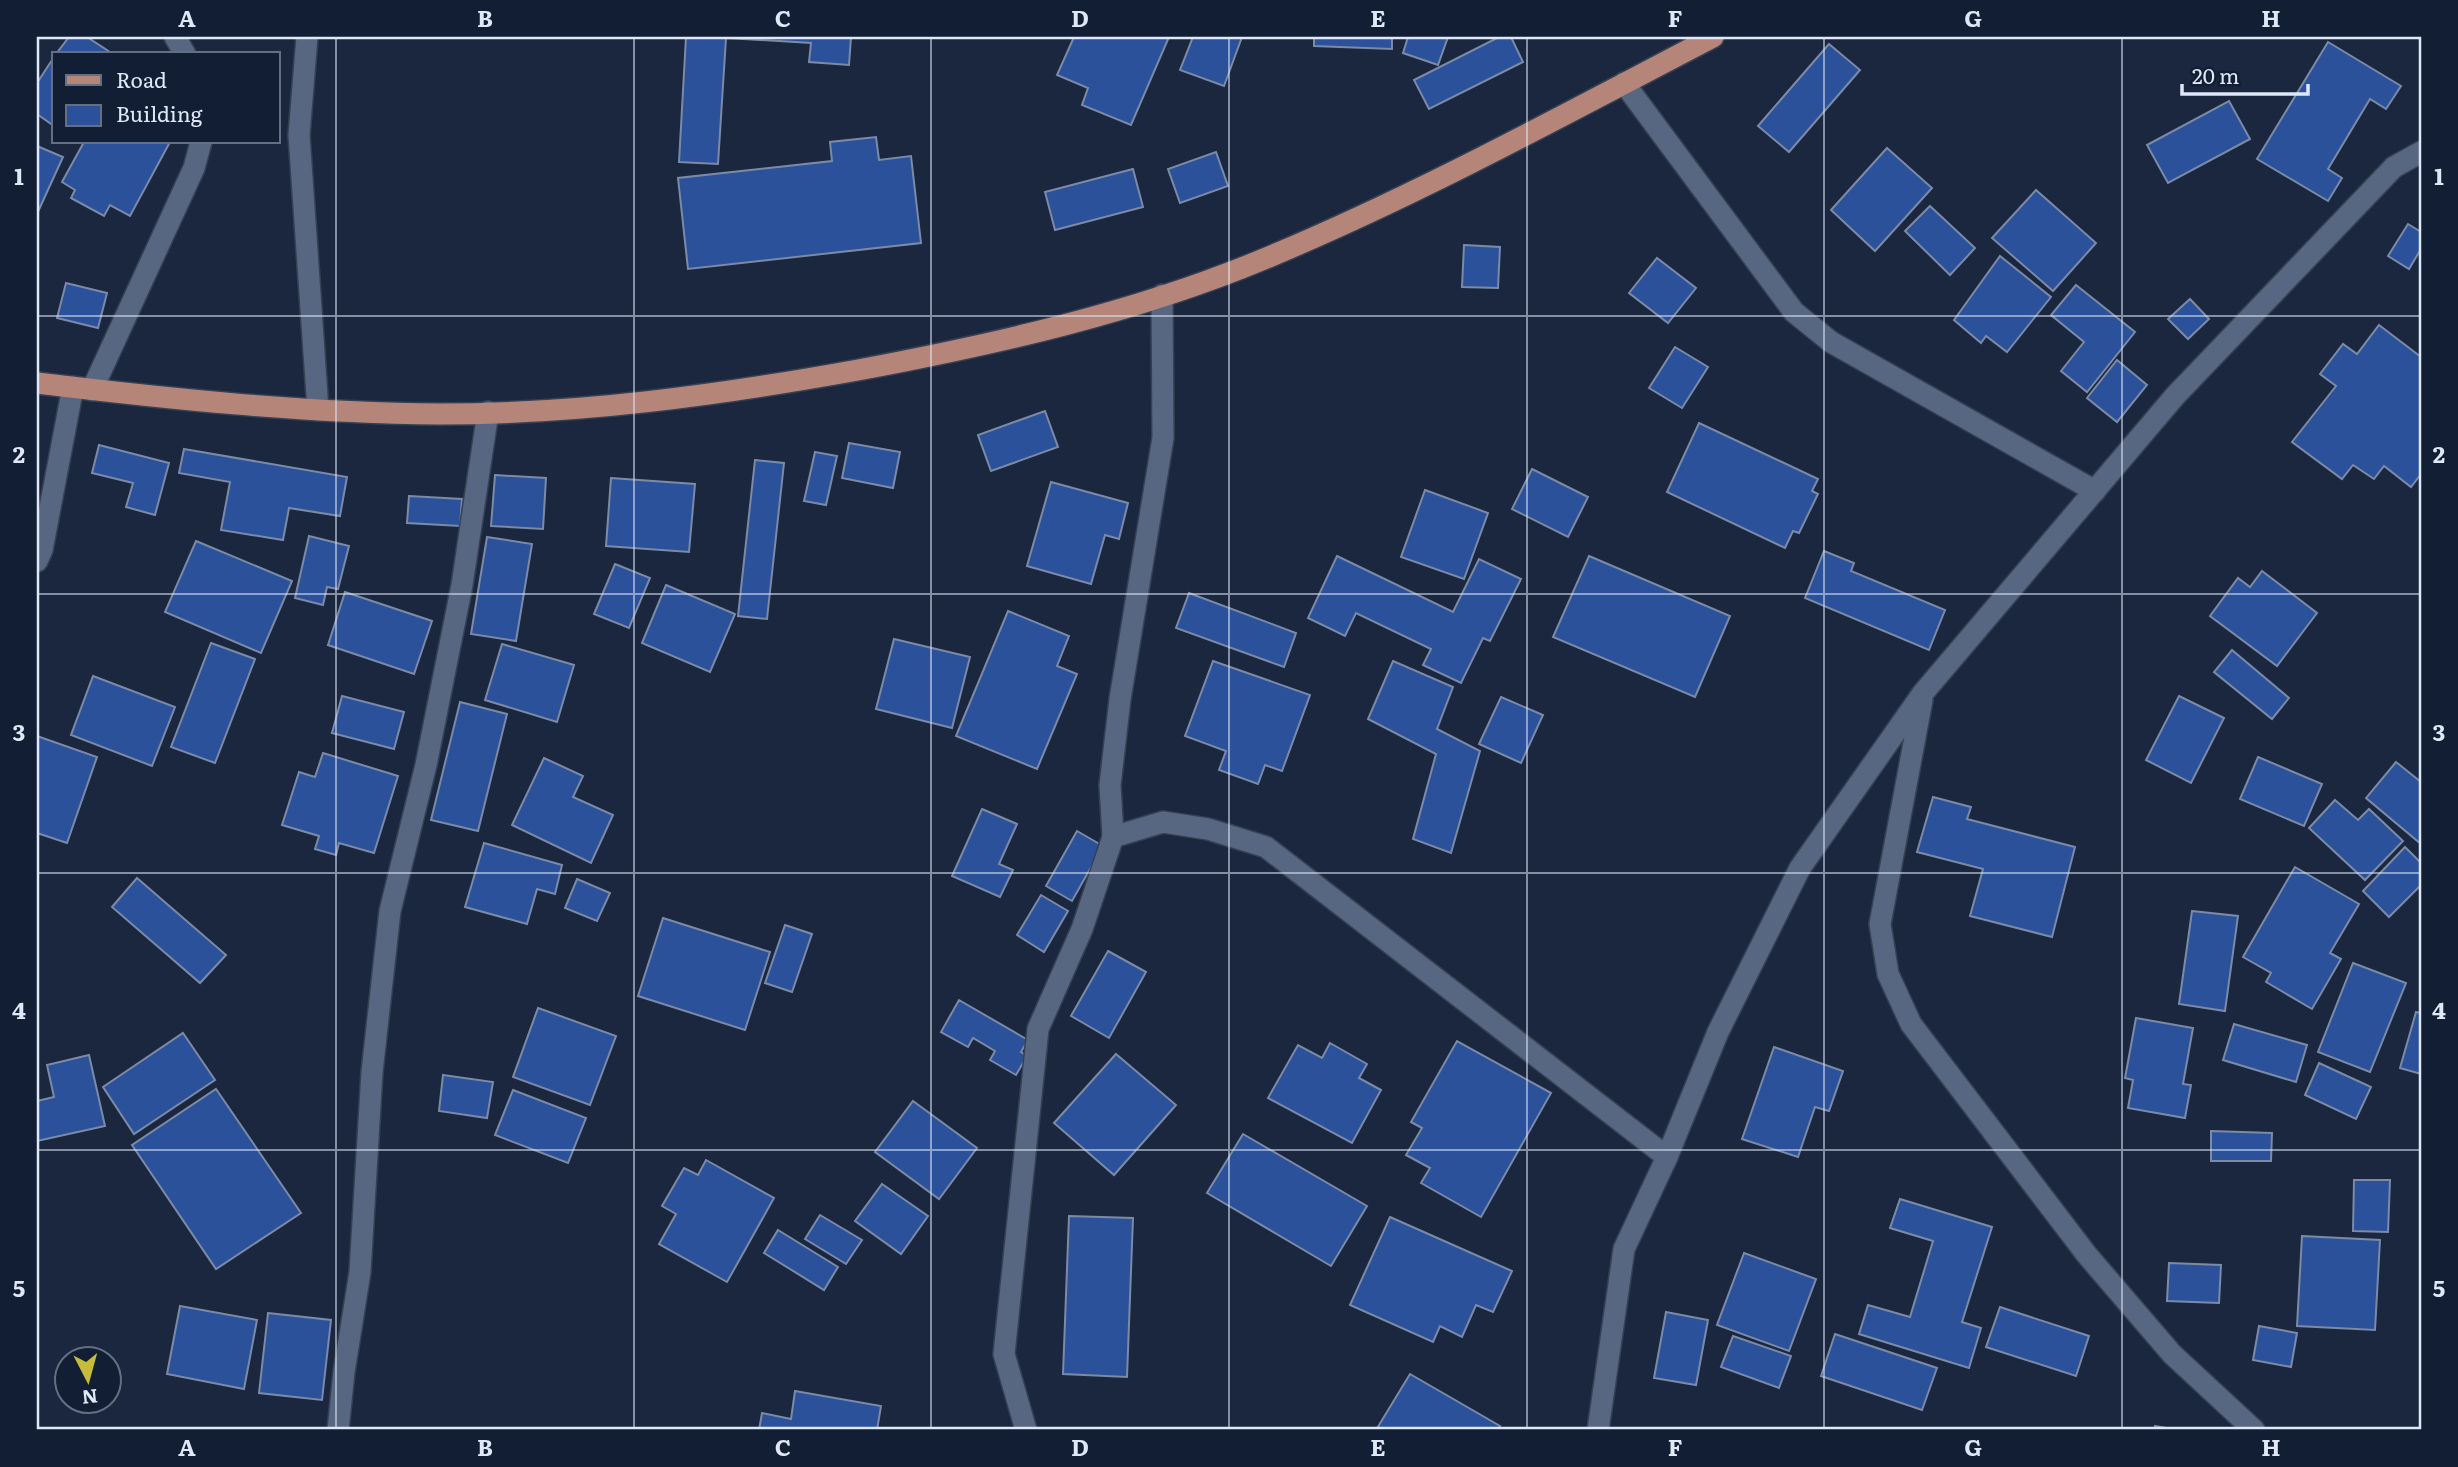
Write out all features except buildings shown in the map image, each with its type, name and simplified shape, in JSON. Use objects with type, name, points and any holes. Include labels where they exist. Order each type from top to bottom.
[{"type":"main road","points":[[37,383],[318,410],[440,414],[598,408],[762,387],[948,353],[1113,313],[1263,260],[1439,179],[1713,37]]},
{"type":"street","points":[[307,37],[299,135],[318,410]]},
{"type":"street","points":[[1624,83],[1794,312],[1831,342],[2095,491]]},
{"type":"street","points":[[37,561],[83,389],[194,167],[200,144]]},
{"type":"street","points":[[1598,1430],[1624,1249],[1667,1157],[1718,1032],[1800,868],[1923,693],[2175,396],[2395,167],[2421,152]]},
{"type":"street","points":[[1026,1430],[1004,1354],[1038,1029],[1082,929],[1113,837],[1110,785],[1120,699],[1163,438],[1162,295]]},
{"type":"street","points":[[338,1430],[360,1272],[372,1072],[390,911],[426,765],[459,598],[488,412]]},
{"type":"street","points":[[1923,693],[1881,924],[1888,974],[1911,1024],[2087,1255],[2172,1354],[2254,1430]]},
{"type":"street","points":[[1113,837],[1163,822],[1208,829],[1266,847],[1667,1157]]}]
